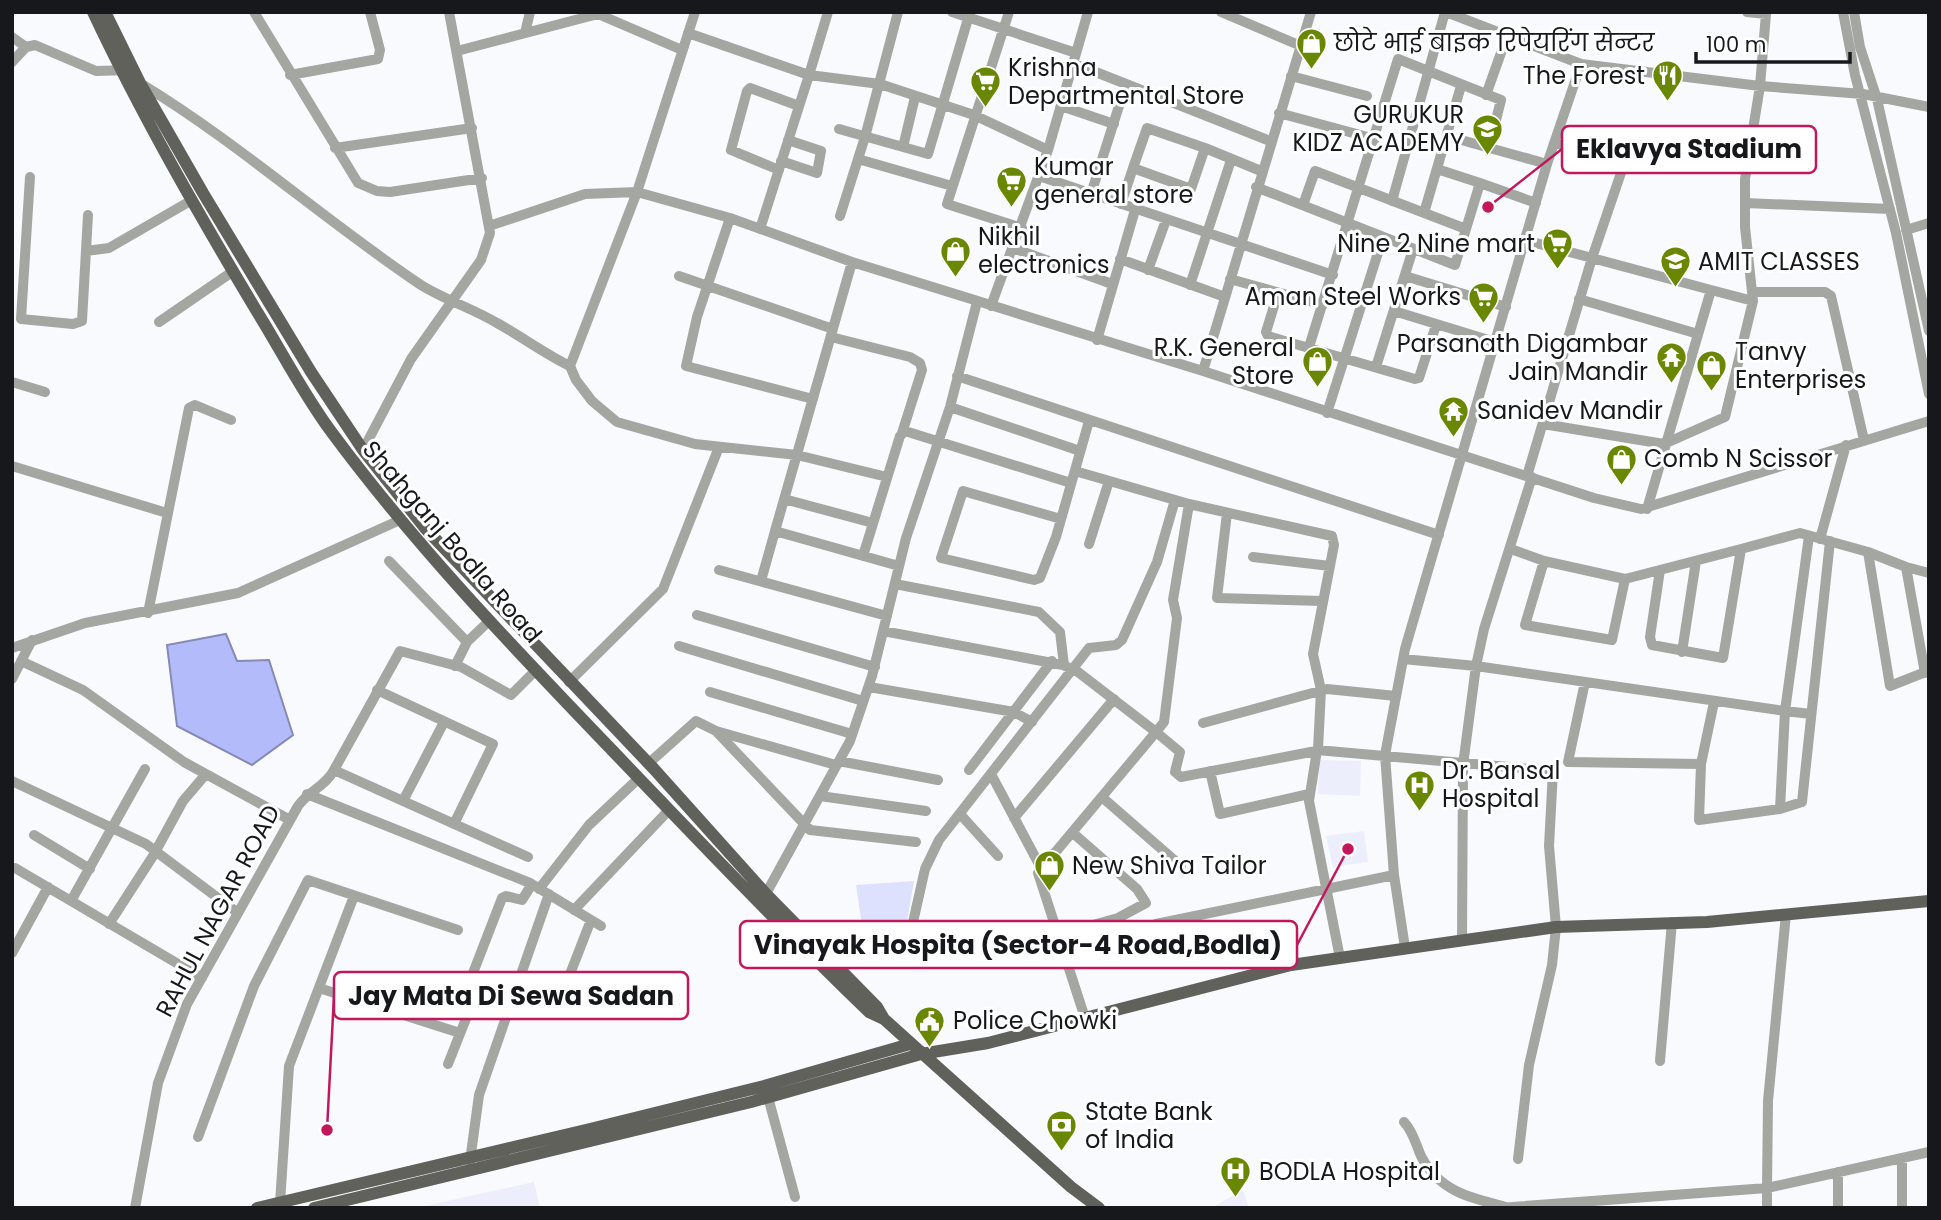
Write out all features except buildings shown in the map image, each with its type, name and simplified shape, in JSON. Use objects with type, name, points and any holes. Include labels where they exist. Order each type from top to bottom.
[{"type":"main road","name":"Shahganj Bodla Road","points":[[93,12],[127,71],[192,200],[232,272],[328,427],[400,520],[488,622],[669,810],[763,900],[870,1012],[884,1019],[1099,1208]]},
{"type":"main road","name":"Shahganj Bodla Road","points":[[105,12],[127,71],[140,83],[261,291],[363,450],[425,528],[649,764],[763,900]]},
{"type":"main road","points":[[604,742],[616,730]]},
{"type":"main road","points":[[257,1208],[768,1097],[921,1054],[988,1043],[1291,965],[1556,927],[1672,922],[1929,901]]},
{"type":"main road","points":[[314,1208],[910,1044]]},
{"type":"street","points":[[254,12],[290,75],[359,183],[377,191],[390,192],[482,178]]},
{"type":"street","points":[[290,75],[377,59],[380,50],[370,12]]},
{"type":"street","points":[[363,450],[396,383],[428,332],[481,260],[489,226],[449,12]]},
{"type":"street","points":[[524,33],[530,12]]},
{"type":"street","points":[[570,366],[638,192],[695,12]]},
{"type":"street","points":[[761,229],[828,12]]},
{"type":"street","points":[[839,216],[865,136],[898,12]]},
{"type":"street","points":[[952,12],[969,15],[1003,30],[1076,53]]},
{"type":"street","points":[[1009,12],[947,201],[950,208],[1022,228]]},
{"type":"street","points":[[1221,12],[1301,46]]},
{"type":"street","points":[[1203,371],[1256,187],[1311,12]]},
{"type":"street","points":[[1392,201],[1446,12],[1581,64],[1760,86],[1863,94],[1877,99],[1929,107]]},
{"type":"street","points":[[1543,424],[1664,444],[1725,417],[1753,297],[1745,179],[1760,86],[1766,13],[1747,12]]},
{"type":"street","points":[[1843,12],[1855,75],[1863,94],[1890,209],[1929,394]]},
{"type":"street","points":[[1854,12],[1860,47],[1877,99],[1929,331]]},
{"type":"street","points":[[457,51],[598,13],[682,50]]},
{"type":"street","points":[[991,306],[1022,228],[1048,150],[1076,53],[1084,13]]},
{"type":"street","points":[[839,129],[928,154],[969,15]]},
{"type":"street","points":[[688,33],[808,75],[880,84],[974,115],[1048,150]]},
{"type":"street","points":[[1486,95],[1507,36]]},
{"type":"street","points":[[12,37],[26,47],[40,46],[96,71],[127,71]]},
{"type":"street","points":[[12,62],[26,47]]},
{"type":"street","points":[[1309,347],[1398,59],[1501,100],[1489,148]]},
{"type":"street","points":[[1073,64],[1270,141]]},
{"type":"street","points":[[1405,948],[1394,875],[1385,755],[1403,659],[1547,164],[1581,64]]},
{"type":"street","points":[[1291,76],[1367,96]]},
{"type":"street","points":[[140,83],[191,114],[297,196],[451,303],[483,315],[570,366],[576,380],[592,401],[618,422],[695,444],[797,454],[887,477]]},
{"type":"street","points":[[1091,194],[1126,84]]},
{"type":"street","points":[[1424,213],[1461,86]]},
{"type":"street","points":[[788,140],[821,151],[817,173],[731,150],[750,88],[799,106]]},
{"type":"street","points":[[903,147],[915,97]]},
{"type":"street","points":[[1060,106],[1114,124]]},
{"type":"street","points":[[1279,113],[1375,139]]},
{"type":"street","points":[[335,148],[472,128]]},
{"type":"street","points":[[1121,204],[1147,128],[1261,171]]},
{"type":"street","points":[[1447,136],[1547,164]]},
{"type":"street","points":[[1462,940],[1463,765],[1476,666],[1484,629],[1511,550],[1579,299],[1623,163],[1617,156],[1555,143]]},
{"type":"street","points":[[1133,168],[1191,188],[1205,148]]},
{"type":"street","points":[[858,159],[952,186]]},
{"type":"street","points":[[1190,285],[1231,160]]},
{"type":"street","points":[[1437,169],[1536,203]]},
{"type":"street","points":[[1303,205],[1315,171],[1466,229]]},
{"type":"street","points":[[1039,176],[1333,275]]},
{"type":"street","points":[[30,177],[21,319],[79,324],[88,215]]},
{"type":"street","points":[[1256,187],[1455,265],[1480,183]]},
{"type":"street","points":[[489,226],[586,194],[638,192],[730,218],[852,262],[1203,371],[1594,498],[1647,509],[1929,421]]},
{"type":"street","points":[[86,251],[108,248],[160,221],[192,200]]},
{"type":"street","points":[[1745,203],[1890,209]]},
{"type":"street","points":[[1097,340],[1135,210]]},
{"type":"street","points":[[730,218],[686,366],[813,399]]},
{"type":"street","points":[[1148,270],[1166,220]]},
{"type":"street","points":[[1906,230],[1929,223]]},
{"type":"street","points":[[1327,413],[1383,237]]},
{"type":"street","points":[[1525,240],[1711,290],[1753,297],[1825,292],[1831,296],[1864,440]]},
{"type":"street","points":[[1013,248],[1112,285]]},
{"type":"street","points":[[1376,367],[1413,249]]},
{"type":"street","points":[[1120,259],[1224,297]]},
{"type":"street","points":[[761,581],[852,262]]},
{"type":"street","points":[[159,322],[232,272]]},
{"type":"street","points":[[679,276],[832,333],[910,357],[920,363],[922,370],[863,556]]},
{"type":"street","points":[[1405,276],[1506,307]]},
{"type":"street","points":[[1230,279],[1323,305]]},
{"type":"street","points":[[1647,509],[1711,290]]},
{"type":"street","points":[[1278,293],[1266,335],[1417,379],[1436,325]]},
{"type":"street","points":[[1579,299],[1698,334]]},
{"type":"street","points":[[763,900],[838,763],[869,687],[899,566],[936,442],[950,407],[977,302]]},
{"type":"street","points":[[1394,311],[1495,342]]},
{"type":"street","points":[[957,376],[1439,535]]},
{"type":"street","points":[[12,382],[45,392]]},
{"type":"street","points":[[148,613],[190,406],[195,405],[231,420]]},
{"type":"street","points":[[950,407],[1080,451]]},
{"type":"street","points":[[1061,519],[963,491],[941,558],[1037,580],[1061,519],[1089,421]]},
{"type":"street","points":[[902,433],[909,431],[936,442],[1071,483]]},
{"type":"street","points":[[1780,809],[1785,711],[1820,539],[1846,445]]},
{"type":"street","points":[[569,682],[663,589],[719,447]]},
{"type":"street","points":[[12,466],[167,513]]},
{"type":"street","points":[[1075,471],[1189,504],[1329,535],[1334,545],[1313,654],[1313,666],[1321,690],[1317,750],[1309,794],[1324,889],[1340,958]]},
{"type":"street","points":[[1089,544],[1109,481]]},
{"type":"street","points":[[784,499],[873,523]]},
{"type":"street","points":[[911,931],[928,862],[939,840],[1032,722],[1068,668],[1090,646],[1116,645],[1122,640],[1157,562],[1175,500]]},
{"type":"street","points":[[1084,1018],[1038,878],[1041,868],[1103,798],[1164,722],[1177,618],[1173,600],[1189,504]]},
{"type":"street","points":[[1227,513],[1217,598],[1322,601]]},
{"type":"street","points":[[12,648],[85,623],[148,613],[239,593],[400,520]]},
{"type":"street","points":[[775,531],[899,566]]},
{"type":"street","points":[[1511,550],[1544,561],[1625,579],[1800,533],[1929,573]]},
{"type":"street","points":[[1714,702],[1701,764],[1699,820],[1780,809],[1802,802],[1811,715],[1820,539]]},
{"type":"street","points":[[1660,570],[1651,643],[1657,648],[1723,658],[1741,549]]},
{"type":"street","points":[[1868,552],[1891,686],[1927,672],[1906,567]]},
{"type":"street","points":[[1253,557],[1330,566]]},
{"type":"street","points":[[389,561],[467,642]]},
{"type":"street","points":[[1544,561],[1525,621],[1529,628],[1610,642],[1625,579]]},
{"type":"street","points":[[1682,652],[1696,561]]},
{"type":"street","points":[[719,570],[887,616]]},
{"type":"street","points":[[895,584],[1038,612],[1060,632],[1068,668]]},
{"type":"street","points":[[697,615],[874,667]]},
{"type":"street","points":[[488,622],[467,642],[455,666],[511,695],[535,671]]},
{"type":"street","points":[[883,631],[1052,661],[1068,668],[1114,699],[1180,752],[1175,772],[1178,776],[1317,750],[1554,773],[1549,846],[1556,927],[1552,965],[1529,1065],[1518,1159]]},
{"type":"street","points":[[12,679],[32,640]]},
{"type":"street","points":[[679,646],[863,701]]},
{"type":"street","name":"RAHUL NAGAR ROAD","points":[[135,1208],[158,1083],[187,1004],[290,820],[307,794],[328,781],[400,651],[455,666]]},
{"type":"street","points":[[1403,659],[1476,666],[1811,715]]},
{"type":"street","points":[[21,661],[83,690],[205,774],[290,820]]},
{"type":"street","points":[[969,770],[1052,661]]},
{"type":"street","points":[[1585,682],[1568,762],[1701,764]]},
{"type":"street","points":[[869,687],[1014,712],[1032,722]]},
{"type":"street","points":[[377,690],[493,744],[454,824]]},
{"type":"street","points":[[1203,723],[1321,690],[1396,696]]},
{"type":"street","points":[[710,692],[852,734]]},
{"type":"street","points":[[1014,818],[1114,699]]},
{"type":"street","points":[[403,801],[444,722]]},
{"type":"street","points":[[649,764],[693,722],[716,731],[838,763],[938,780]]},
{"type":"street","points":[[716,731],[810,831],[916,842]]},
{"type":"street","points":[[71,901],[114,829],[145,769]]},
{"type":"street","points":[[334,770],[528,858]]},
{"type":"street","points":[[1210,771],[1220,814],[1309,794]]},
{"type":"street","points":[[109,924],[156,850],[183,801],[205,774]]},
{"type":"street","points":[[991,774],[1041,868]]},
{"type":"street","points":[[470,1163],[479,1095],[540,889],[589,825],[639,778]]},
{"type":"street","points":[[12,780],[156,850],[238,913]]},
{"type":"street","points":[[307,794],[540,889],[596,923],[558,1005]]},
{"type":"street","points":[[820,796],[926,811]]},
{"type":"street","points":[[1103,798],[1181,866]]},
{"type":"street","points":[[574,910],[669,810]]},
{"type":"street","points":[[960,814],[998,856]]},
{"type":"street","points":[[992,953],[1056,933],[1118,918],[1146,901],[1113,866],[1073,833]]},
{"type":"street","points":[[34,835],[90,869]]},
{"type":"street","points":[[15,868],[202,978]]},
{"type":"street","points":[[1156,924],[1394,875]]},
{"type":"street","points":[[198,1137],[254,986],[307,880],[458,930]]},
{"type":"street","points":[[12,953],[48,887]]},
{"type":"street","points":[[448,1064],[476,992],[473,973],[502,898],[522,900],[540,889]]},
{"type":"street","points":[[280,1203],[288,1074],[354,896]]},
{"type":"street","points":[[1767,1208],[1768,1101],[1786,914]]},
{"type":"street","points":[[1660,1061],[1672,922]]},
{"type":"street","points":[[319,988],[460,1033]]},
{"type":"street","points":[[768,1097],[795,1197]]},
{"type":"street","points":[[1404,1122],[1427,1166],[1440,1182],[1463,1195],[1501,1207],[1640,1203],[1767,1188],[1929,1152]]},
{"type":"street","points":[[1902,1158],[1902,1208]]},
{"type":"street","points":[[1838,1208],[1839,1172]]},
{"type":"shaded area","points":[[1319,760],[1361,761],[1360,796],[1318,794]]},
{"type":"shaded area","points":[[1364,831],[1368,862],[1333,867],[1326,836]]},
{"type":"shaded area","points":[[914,881],[905,933],[862,925],[856,885]]},
{"type":"shaded area","points":[[534,1182],[540,1208],[415,1208]]},
{"type":"shaded area","name":"BODLA Hospital","points":[[1243,1190],[1249,1208],[1211,1208]]},
{"type":"water","points":[[226,634],[237,661],[269,660],[293,735],[252,765],[177,726],[167,645]]},
{"type":"place","name":"छोटे भाई बाइक रिपेयरिंग सेन्टर","points":[[1311,70]]},
{"type":"place","name":"The Forest","points":[[1668,103]]},
{"type":"place","name":"Krishna Departmental Store","points":[[985,109]]},
{"type":"place","name":"GURUKUR KIDZ ACADEMY","points":[[1487,156]]},
{"type":"place","name":"Eklavya Stadium","points":[[1488,207]]},
{"type":"place","name":"Kumar general store","points":[[1011,208]]},
{"type":"place","name":"Nine 2 Nine mart","points":[[1558,271]]},
{"type":"place","name":"Nikhil electronics","points":[[955,278]]},
{"type":"place","name":"AMIT CLASSES","points":[[1675,289]]},
{"type":"place","name":"Aman Steel Works","points":[[1484,324]]},
{"type":"place","name":"Parsanath Digambar Jain Mandir","points":[[1671,385]]},
{"type":"place","name":"R.K. General Store","points":[[1317,389]]},
{"type":"place","name":"Tanvy Enterprises","points":[[1712,393]]},
{"type":"place","name":"Sanidev Mandir","points":[[1454,438]]},
{"type":"place","name":"Comb N Scissor","points":[[1621,486]]},
{"type":"place","name":"Dr. Bansal Hospital","points":[[1419,812]]},
{"type":"place","name":"Vinayak Hospita (Sector-4 Road,Bodla)","points":[[1348,849]]},
{"type":"place","name":"New Shiva Tailor","points":[[1049,893]]},
{"type":"place","name":"Police Chowki","points":[[930,1048]]},
{"type":"place","name":"Jay Mata Di Sewa Sadan","points":[[327,1130]]},
{"type":"place","name":"State Bank of India","points":[[1062,1153]]},
{"type":"place","name":"BODLA Hospital","points":[[1236,1199]]}]
